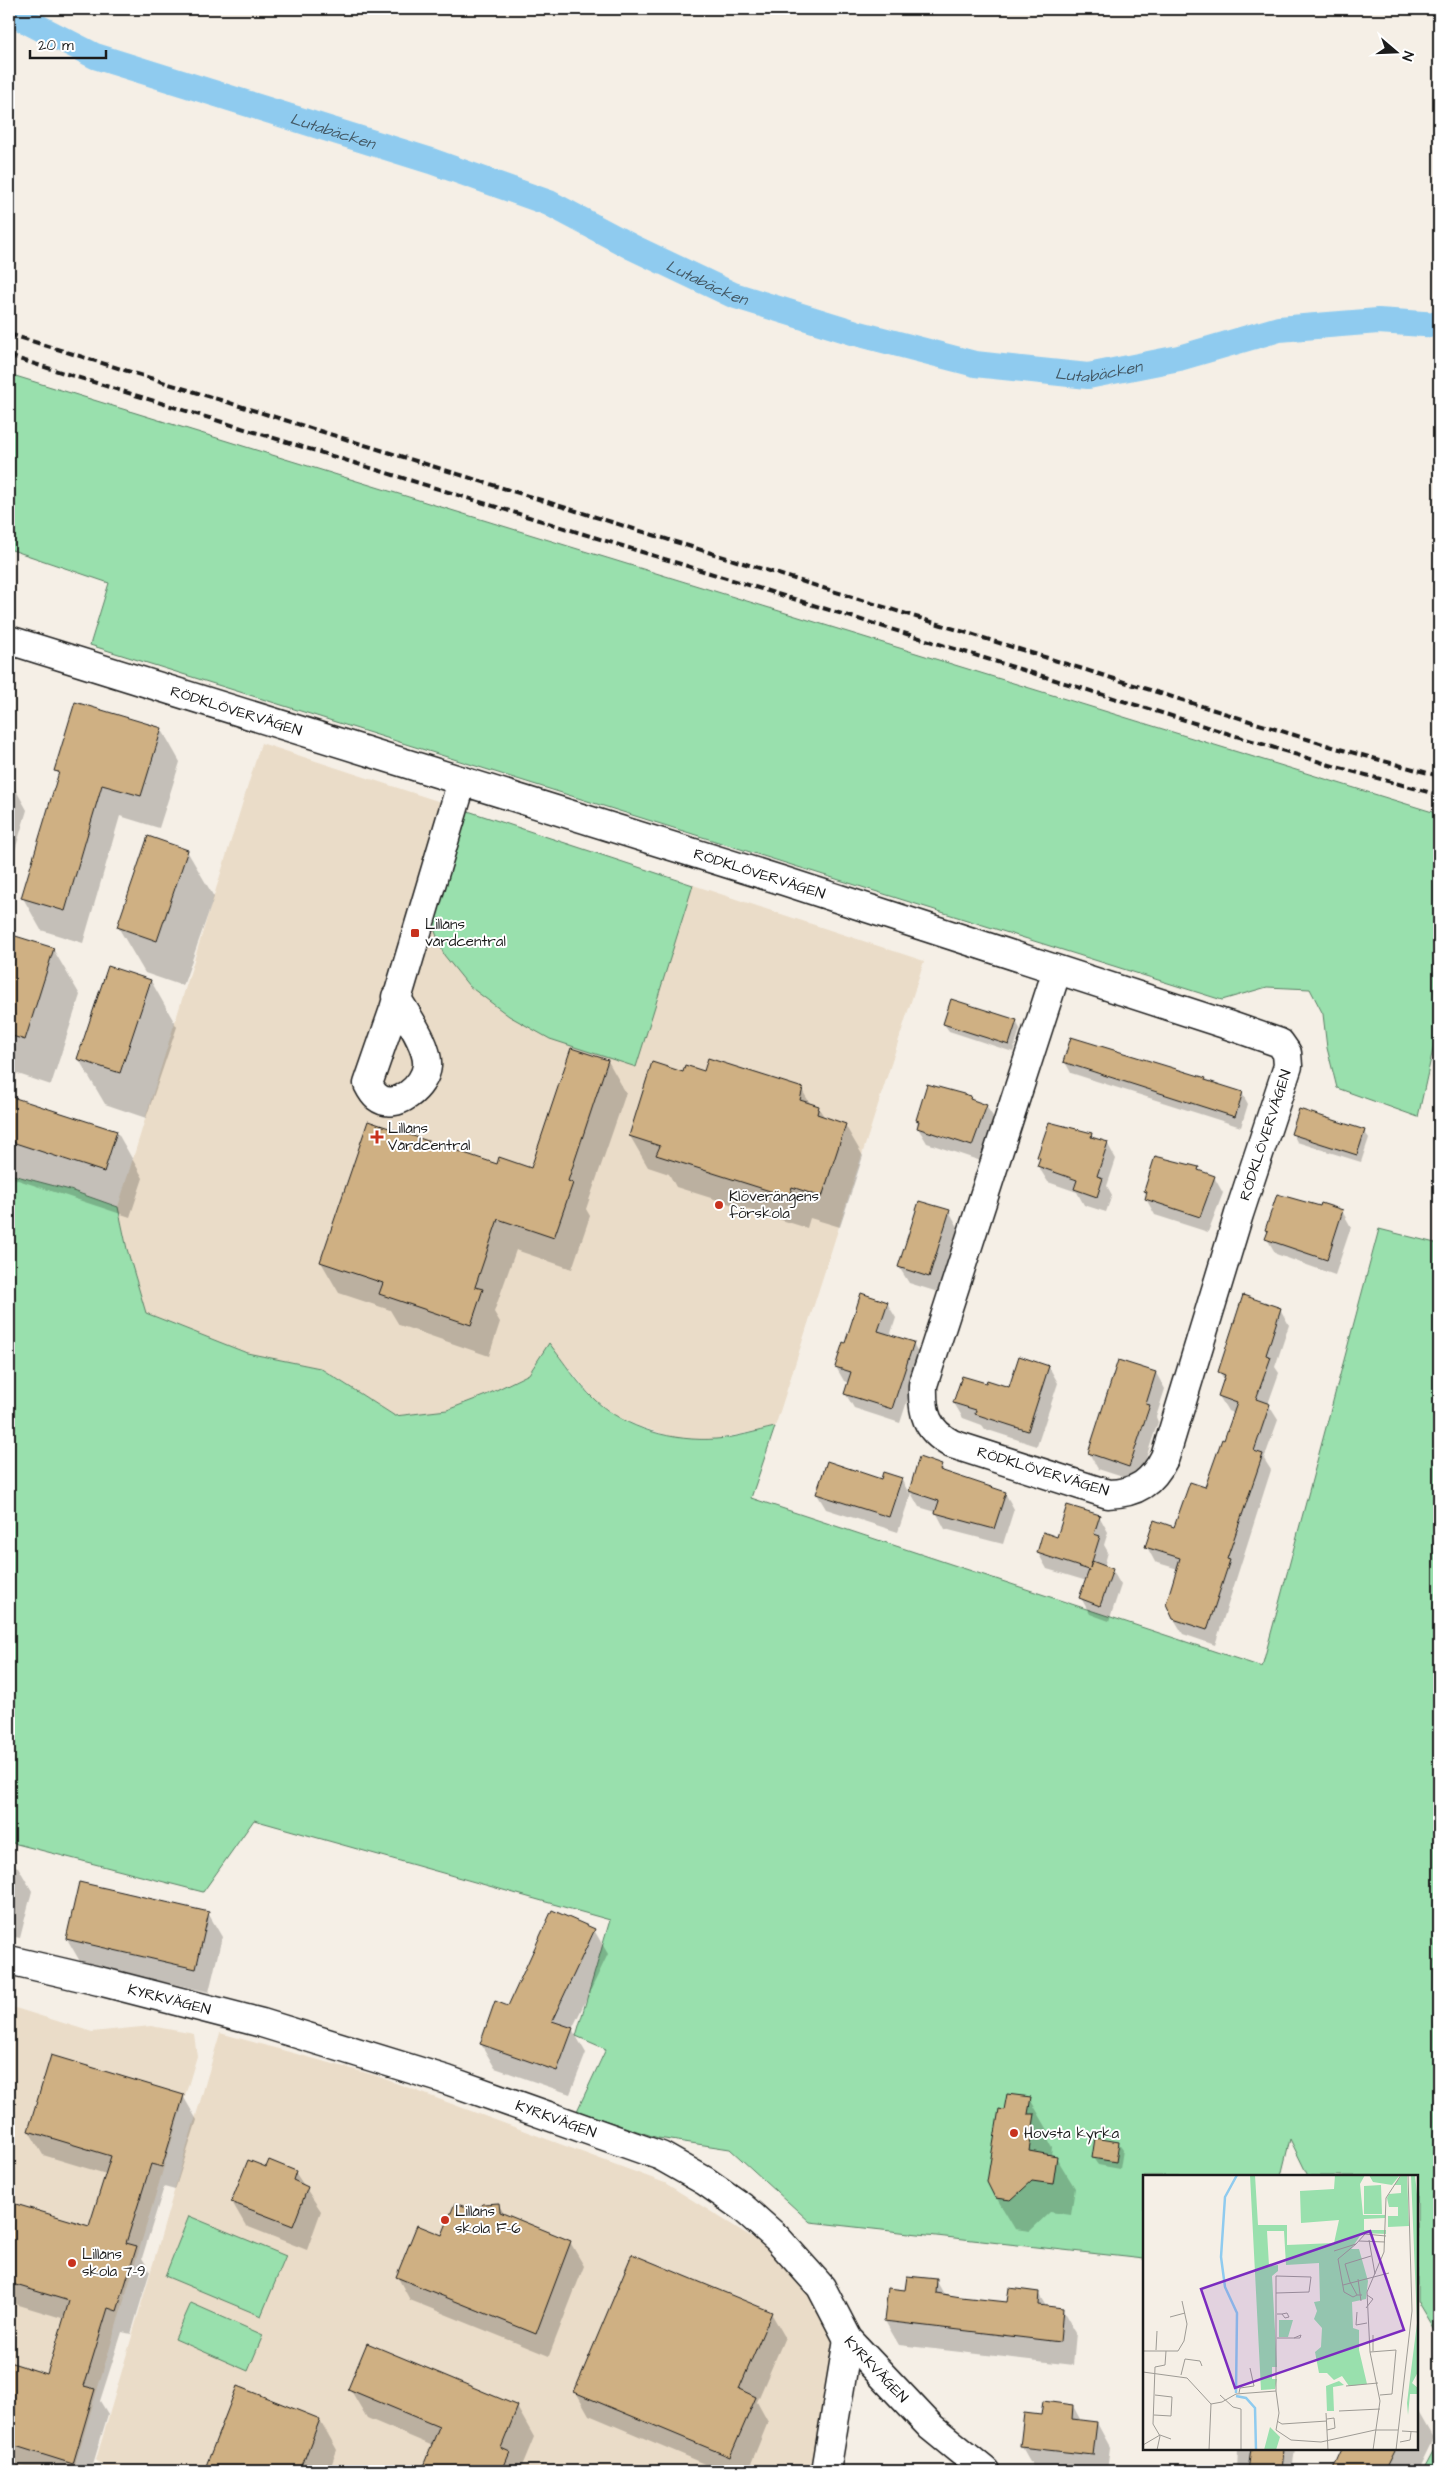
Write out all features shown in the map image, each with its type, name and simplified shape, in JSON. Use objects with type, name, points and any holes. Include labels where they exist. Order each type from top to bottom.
[{"type":"street","name":"RÖDKLÖVERVÄGEN","points":[[9,640],[775,878],[1057,970],[1280,1043],[1288,1053],[1288,1066],[1239,1214],[1165,1458],[1157,1474],[1146,1484],[1120,1494],[1108,1494],[952,1444],[939,1437],[930,1426],[922,1406],[923,1385],[1057,970]]},
{"type":"street","points":[[396,997],[462,781]]},
{"type":"street","name":"KYRKVÄGEN","points":[[9,1960],[99,1981],[280,2029],[447,2080],[661,2156],[742,2207],[777,2238],[821,2287],[848,2339],[931,2428],[985,2471]]},
{"type":"street","points":[[826,2471],[848,2339]]},
{"type":"shaded area","name":"Lillåns Vårdcentral","points":[[261,743],[924,961],[775,1427],[717,1439],[680,1439],[638,1426],[616,1416],[594,1399],[549,1344],[529,1374],[486,1395],[447,1410],[395,1416],[320,1368],[247,1353],[146,1313],[127,1249],[118,1207]]},
{"type":"shaded area","name":"Lillåns skola 7-9","points":[[9,2006],[92,2032],[151,2026],[194,2034],[197,2056],[73,2471],[9,2471]]},
{"type":"shaded area","name":"Lillåns skola F-6","points":[[220,2033],[374,2075],[665,2183],[782,2256],[841,2343],[820,2471],[107,2471],[96,2460]]},
{"type":"green space","points":[[9,374],[1439,814],[1439,1022],[1418,1117],[1337,1088],[1327,1048],[1323,1014],[1310,989],[1267,987],[1222,1000],[90,645],[109,583],[9,549]]},
{"type":"green space","points":[[468,811],[693,885],[636,1067],[550,1039],[509,1016],[469,986],[444,955],[433,926]]},
{"type":"green space","points":[[9,1174],[70,1190],[118,1207],[127,1249],[146,1313],[247,1353],[320,1368],[395,1416],[447,1410],[486,1395],[529,1374],[549,1343],[595,1400],[621,1419],[651,1432],[684,1438],[716,1439],[775,1427],[751,1498],[1262,1667],[1379,1229],[1439,1244],[1439,2338],[1418,2303],[1418,2175],[1308,2175],[1290,2139],[1281,2175],[1143,2175],[1143,2259],[810,2222],[730,2149],[658,2138],[577,2111],[606,2049],[576,2036],[610,1920],[254,1820],[203,1892],[9,1842]]},
{"type":"green space","points":[[189,2216],[286,2256],[261,2316],[165,2276]]},
{"type":"green space","points":[[191,2303],[263,2335],[248,2371],[175,2339]]},
{"type":"green space","points":[[1439,2439],[1439,2471],[1422,2471]]},
{"type":"building","points":[[75,702],[162,728],[141,796],[102,785],[65,911],[21,898],[59,772],[54,771]]},
{"type":"building","points":[[148,836],[188,850],[157,941],[117,927]]},
{"type":"building","points":[[9,934],[54,948],[25,1040],[9,1035]]},
{"type":"building","points":[[108,966],[151,980],[120,1073],[77,1059]]},
{"type":"building","points":[[951,999],[1017,1020],[1009,1045],[943,1024]]},
{"type":"building","points":[[1071,1037],[1206,1078],[1205,1080],[1243,1092],[1235,1117],[1063,1062]]},
{"type":"building","points":[[571,1048],[608,1060],[568,1181],[573,1183],[554,1238],[498,1219],[475,1287],[483,1289],[471,1325],[379,1294],[383,1283],[320,1262],[368,1121],[497,1164],[499,1157],[531,1168]]},
{"type":"building","points":[[708,1058],[803,1088],[800,1100],[819,1106],[817,1114],[846,1124],[822,1197],[792,1187],[789,1197],[656,1155],[660,1146],[629,1136],[652,1062],[683,1072],[685,1065],[704,1071]]},
{"type":"building","points":[[927,1084],[971,1096],[970,1099],[987,1105],[972,1146],[917,1128],[919,1121],[916,1120]]},
{"type":"building","points":[[9,1096],[117,1131],[104,1172],[9,1141]]},
{"type":"building","points":[[1299,1109],[1365,1130],[1357,1155],[1291,1134]]},
{"type":"building","points":[[1049,1122],[1092,1133],[1091,1137],[1108,1142],[1097,1176],[1103,1178],[1097,1197],[1074,1189],[1077,1180],[1037,1166],[1040,1158],[1037,1157]]},
{"type":"building","points":[[1155,1156],[1199,1167],[1198,1170],[1215,1176],[1200,1217],[1145,1199],[1147,1192],[1144,1191]]},
{"type":"building","points":[[1277,1194],[1320,1206],[1321,1203],[1343,1210],[1327,1260],[1265,1239],[1268,1231],[1265,1230]]},
{"type":"building","points":[[919,1201],[950,1210],[929,1277],[898,1267]]},
{"type":"building","points":[[861,1293],[888,1302],[878,1331],[914,1342],[892,1409],[844,1394],[851,1372],[835,1367]]},
{"type":"building","points":[[1243,1295],[1281,1308],[1266,1355],[1271,1357],[1256,1399],[1270,1404],[1254,1451],[1263,1454],[1227,1559],[1230,1560],[1207,1630],[1173,1619],[1166,1604],[1180,1558],[1145,1547],[1154,1520],[1174,1527],[1190,1482],[1205,1487],[1222,1439],[1224,1440],[1237,1403],[1218,1396],[1225,1375],[1218,1372]]},
{"type":"building","points":[[1019,1356],[1049,1366],[1028,1431],[975,1414],[976,1410],[953,1403],[962,1376],[986,1383],[987,1380],[1009,1387]]},
{"type":"building","points":[[1118,1360],[1156,1372],[1146,1404],[1150,1405],[1129,1467],[1088,1453]]},
{"type":"building","points":[[919,1457],[942,1465],[940,1470],[1006,1492],[994,1529],[935,1513],[939,1501],[909,1491]]},
{"type":"building","points":[[827,1461],[881,1479],[883,1472],[902,1478],[889,1517],[816,1494]]},
{"type":"building","points":[[1067,1505],[1100,1515],[1094,1534],[1100,1536],[1092,1561],[1113,1569],[1100,1606],[1079,1598],[1089,1570],[1037,1553],[1043,1532],[1057,1537]]},
{"type":"building","points":[[79,1882],[209,1912],[196,1969],[66,1939]]},
{"type":"building","points":[[552,1910],[595,1929],[552,2021],[573,2028],[557,2071],[480,2044],[495,2001],[508,2006]]},
{"type":"building","points":[[51,2055],[184,2095],[162,2167],[151,2164],[126,2243],[137,2246],[117,2311],[108,2308],[84,2386],[95,2389],[73,2464],[9,2444],[9,2362],[47,2374],[69,2301],[9,2283],[9,2202],[89,2226],[111,2156],[28,2131]]},
{"type":"building","name":"Hovsta kyrka","points":[[1007,2094],[1031,2097],[1028,2114],[1035,2114],[1029,2151],[1057,2156],[1053,2184],[1032,2181],[1011,2200],[995,2198],[987,2182],[999,2109],[1004,2110]]},
{"type":"building","points":[[1095,2138],[1119,2142],[1116,2162],[1092,2158]]},
{"type":"building","points":[[248,2160],[266,2167],[269,2160],[296,2171],[293,2180],[308,2187],[293,2226],[231,2202]]},
{"type":"building","points":[[455,2203],[476,2211],[483,2204],[499,2203],[500,2212],[571,2241],[536,2334],[396,2277],[417,2225],[442,2235]]},
{"type":"building","points":[[632,2254],[772,2312],[739,2389],[756,2397],[730,2457],[574,2392]]},
{"type":"building","points":[[907,2276],[937,2279],[936,2293],[961,2297],[1007,2302],[1009,2288],[1039,2292],[1038,2305],[1063,2308],[1060,2342],[884,2321],[888,2288],[905,2290]]},
{"type":"building","points":[[367,2343],[518,2406],[501,2448],[510,2452],[502,2471],[421,2471],[439,2427],[348,2389]]},
{"type":"building","points":[[237,2386],[320,2419],[300,2471],[204,2471]]},
{"type":"building","points":[[1043,2401],[1073,2405],[1072,2419],[1097,2422],[1093,2455],[1020,2447],[1024,2413],[1041,2415]]},
{"type":"building","points":[[1251,2450],[1284,2450],[1282,2471],[1248,2471]]},
{"type":"building","points":[[1342,2450],[1394,2450],[1384,2471],[1332,2471]]},
{"type":"waterway","name":"Lutabäcken","points":[[9,12],[95,56],[431,161],[549,203],[632,247],[733,295],[856,333],[975,364],[1088,376],[1179,358],[1279,329],[1378,321],[1439,325]]},
{"type":"railway","points":[[9,334],[1336,748],[1439,776]]},
{"type":"railway","points":[[9,356],[1333,766],[1439,795]]},
{"type":"place","name":"Lillåns vårdcentral","points":[[415,933]]},
{"type":"place","name":"Lillåns Vårdcentral","points":[[377,1137]]},
{"type":"place","name":"Klöverängens förskola","points":[[719,1205]]},
{"type":"place","name":"Hovsta kyrka","points":[[1014,2133]]},
{"type":"place","name":"Lillåns skola F-6","points":[[445,2220]]},
{"type":"place","name":"Lillåns skola 7-9","points":[[72,2263]]}]
